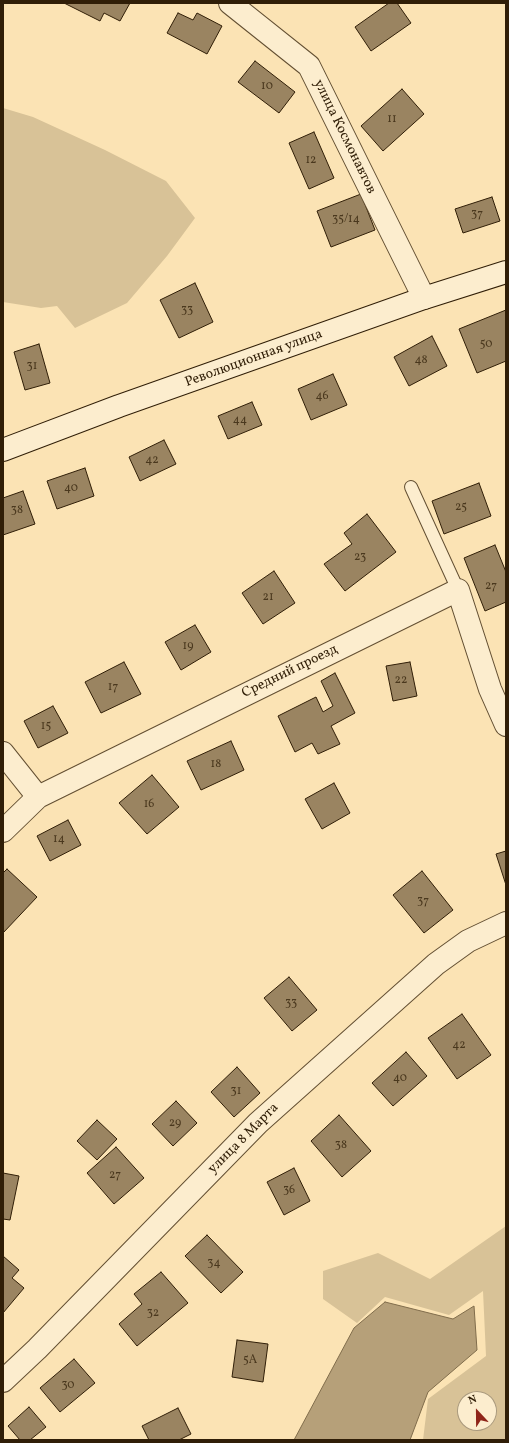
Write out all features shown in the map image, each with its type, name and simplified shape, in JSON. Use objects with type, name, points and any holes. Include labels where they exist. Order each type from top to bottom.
[{"type":"street","name":"улица Космонавтов","points":[[230,3],[309,66],[424,298]]},
{"type":"street","name":"Революционная улица","points":[[3,450],[126,404],[424,298],[506,272]]},
{"type":"street","points":[[458,590],[490,689],[506,725]]},
{"type":"street","name":"Средний проезд","points":[[3,831],[38,797],[458,590]]},
{"type":"street","points":[[3,753],[38,797]]},
{"type":"street","name":"улица 8 Марта","points":[[3,1381],[38,1349],[258,1123],[436,964],[468,941],[506,923]]},
{"type":"lane","points":[[411,487],[458,590]]},
{"type":"shaded area","points":[[3,108],[33,117],[105,150],[166,181],[195,218],[167,256],[127,303],[75,328],[57,306],[41,308],[3,302]]},
{"type":"shaded area","points":[[506,1226],[506,1440],[423,1440],[428,1399],[486,1356],[483,1291],[449,1315],[385,1297],[357,1323],[323,1299],[323,1271],[378,1253],[430,1279]]},
{"type":"shaded area","points":[[385,1302],[453,1319],[474,1306],[477,1350],[428,1392],[410,1440],[294,1440],[354,1328]]},
{"type":"building","points":[[64,3],[130,3],[120,21],[104,13],[100,21]]},
{"type":"building","points":[[389,3],[397,3],[411,23],[371,51],[355,27]]},
{"type":"building","points":[[178,13],[193,20],[197,13],[222,26],[207,54],[167,33]]},
{"type":"building","points":[[255,61],[295,92],[279,113],[238,82]]},
{"type":"building","points":[[402,89],[424,114],[383,151],[361,126]]},
{"type":"building","points":[[314,132],[334,178],[309,189],[289,143]]},
{"type":"building","points":[[361,194],[375,230],[331,247],[317,211]]},
{"type":"building","points":[[492,197],[500,221],[463,233],[455,209]]},
{"type":"building","points":[[195,283],[213,322],[179,338],[160,300]]},
{"type":"building","points":[[506,310],[506,361],[477,373],[459,329]]},
{"type":"building","points":[[432,336],[447,366],[409,386],[394,357]]},
{"type":"building","points":[[39,344],[50,383],[25,390],[14,352]]},
{"type":"building","points":[[333,374],[347,405],[311,420],[298,389]]},
{"type":"building","points":[[252,402],[262,425],[228,439],[218,416]]},
{"type":"building","points":[[164,440],[176,464],[140,481],[129,457]]},
{"type":"building","points":[[85,468],[94,496],[57,509],[47,481]]},
{"type":"building","points":[[479,483],[491,516],[444,534],[432,501]]},
{"type":"building","points":[[23,491],[35,524],[3,535],[3,498]]},
{"type":"building","points":[[367,514],[396,552],[345,591],[324,564],[352,544],[344,533]]},
{"type":"building","points":[[495,545],[506,572],[506,602],[485,611],[464,558]]},
{"type":"building","points":[[274,571],[295,603],[263,624],[242,593]]},
{"type":"building","points":[[195,625],[211,652],[181,670],[165,642]]},
{"type":"building","points":[[124,662],[141,694],[101,713],[85,682]]},
{"type":"building","points":[[410,662],[417,696],[393,701],[386,666]]},
{"type":"building","points":[[335,673],[355,713],[331,726],[340,744],[318,754],[312,743],[295,752],[278,716],[316,697],[323,712],[333,706],[321,681]]},
{"type":"building","points":[[53,706],[68,733],[38,748],[24,721]]},
{"type":"building","points":[[231,741],[244,770],[201,790],[187,761]]},
{"type":"building","points":[[152,775],[179,807],[147,834],[119,803]]},
{"type":"building","points":[[334,783],[350,813],[322,829],[305,799]]},
{"type":"building","points":[[68,820],[81,845],[50,861],[37,836]]},
{"type":"building","points":[[506,851],[506,885],[496,854]]},
{"type":"building","points":[[7,869],[37,897],[3,933],[3,873]]},
{"type":"building","points":[[422,871],[453,910],[424,933],[393,895]]},
{"type":"building","points":[[289,977],[317,1010],[292,1031],[264,998]]},
{"type":"building","points":[[462,1014],[491,1055],[457,1079],[428,1038]]},
{"type":"building","points":[[406,1052],[427,1076],[393,1106],[372,1083]]},
{"type":"building","points":[[237,1067],[260,1093],[234,1117],[211,1092]]},
{"type":"building","points":[[176,1101],[197,1123],[173,1146],[152,1124]]},
{"type":"building","points":[[339,1115],[371,1151],[342,1177],[311,1141]]},
{"type":"building","points":[[97,1120],[117,1139],[97,1160],[77,1141]]},
{"type":"building","points":[[116,1147],[144,1178],[114,1204],[87,1173]]},
{"type":"building","points":[[294,1168],[310,1201],[284,1215],[267,1182]]},
{"type":"building","points":[[3,1173],[19,1176],[10,1220],[3,1219]]},
{"type":"building","points":[[207,1235],[243,1272],[221,1293],[185,1256]]},
{"type":"building","points":[[3,1256],[19,1270],[12,1278],[24,1288],[3,1313]]},
{"type":"building","points":[[161,1272],[188,1303],[137,1346],[119,1324],[142,1304],[134,1294]]},
{"type":"building","points":[[237,1340],[268,1344],[263,1382],[232,1377]]},
{"type":"building","points":[[74,1359],[95,1383],[60,1412],[40,1388]]},
{"type":"building","points":[[29,1407],[46,1427],[30,1440],[20,1440],[8,1426]]},
{"type":"building","points":[[178,1408],[191,1434],[179,1440],[149,1440],[142,1426]]}]
